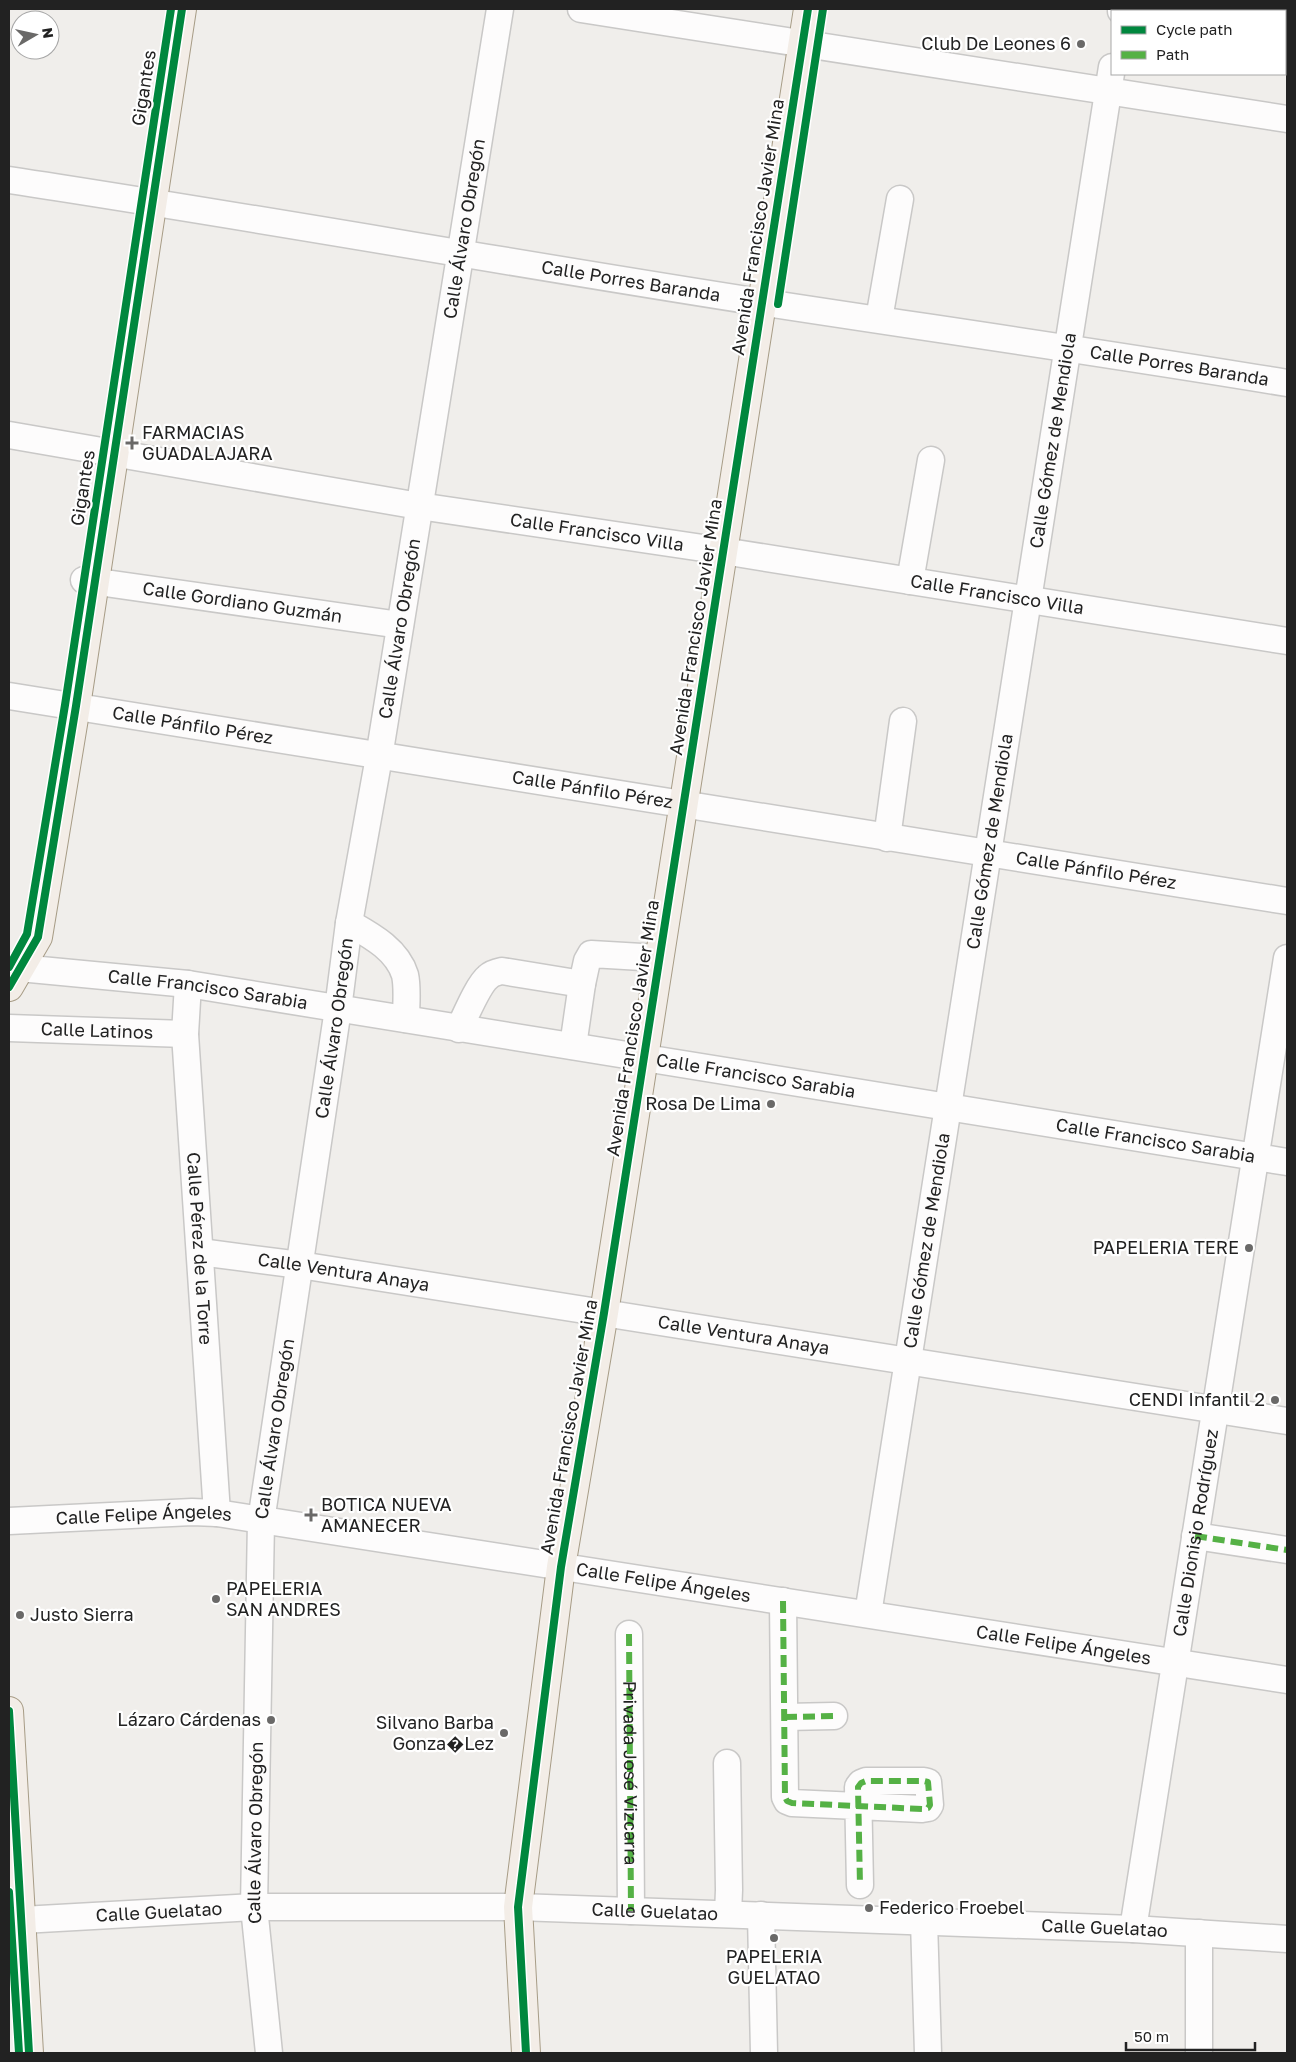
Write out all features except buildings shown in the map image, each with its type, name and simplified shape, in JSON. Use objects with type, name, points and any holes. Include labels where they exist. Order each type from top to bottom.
[{"type":"main road","points":[[21,974],[38,937],[76,706],[89,580],[114,453],[182,9]]},
{"type":"main road","name":"Avenida Francisco Javier Mina","points":[[526,2053],[518,1907],[561,1567],[604,1313],[808,9]]},
{"type":"main road","points":[[9,1711],[15,1924],[30,2053]]},
{"type":"street","name":"Calle Álvaro Obregón","points":[[269,2053],[254,1907],[261,1521],[338,1008],[349,922],[379,757],[500,9]]},
{"type":"street","points":[[581,9],[802,43],[1110,79],[1287,119]]},
{"type":"street","name":"Calle Gómez de Mendiola","points":[[868,1614],[910,1361],[1110,79]]},
{"type":"street","name":"Calle Porres Baranda","points":[[9,180],[762,302],[1069,347],[1287,383]]},
{"type":"street","points":[[879,319],[900,199]]},
{"type":"street","name":"Calle Francisco Villa","points":[[9,435],[419,506],[723,551],[1287,641]]},
{"type":"street","points":[[910,581],[931,460]]},
{"type":"street","name":"Calle Gordiano Guzmán","points":[[89,580],[400,625]]},
{"type":"street","name":"Calle Pánfilo Pérez","points":[[9,696],[1287,902]]},
{"type":"street","points":[[887,838],[903,721]]},
{"type":"street","points":[[349,922],[378,939],[398,960],[405,976],[406,1019]]},
{"type":"street","points":[[573,1046],[582,984],[587,961],[591,954],[659,958]]},
{"type":"street","name":"Calle Dionisio Rodríguez","points":[[1133,1929],[1287,958]]},
{"type":"street","points":[[459,1029],[483,982],[496,972],[502,971],[582,984]]},
{"type":"street","name":"Calle Francisco Sarabia","points":[[21,974],[188,984],[1287,1162]]},
{"type":"street","name":"Calle Pérez de la Torre","points":[[188,984],[185,1034],[217,1513]]},
{"type":"street","name":"Calle Latinos","points":[[9,1028],[185,1034]]},
{"type":"street","name":"Calle Ventura Anaya","points":[[200,1252],[300,1265],[1287,1421]]},
{"type":"street","name":"Calle Felipe Ángeles","points":[[9,1521],[192,1512],[217,1513],[1287,1680]]},
{"type":"street","points":[[1196,1536],[1287,1550]]},
{"type":"street","points":[[783,1601],[785,1797],[787,1801],[792,1803],[859,1805],[860,1886]]},
{"type":"street","name":"Privada José Vizcarra","points":[[629,1634],[631,1911]]},
{"type":"street","points":[[785,1717],[834,1716]]},
{"type":"street","points":[[727,1763],[728,1914]]},
{"type":"street","name":"Calle Guelatao","points":[[15,1924],[254,1907],[518,1907],[1133,1929],[1287,1939]]},
{"type":"street","points":[[761,1916],[764,2053]]},
{"type":"street","points":[[924,1921],[928,2053]]},
{"type":"street","points":[[1199,1933],[1199,2053]]},
{"type":"marked path","points":[[1195,1536],[1287,1550]]},
{"type":"marked path","points":[[783,1601],[785,1797],[787,1801],[792,1803],[922,1809],[928,1808],[930,1805],[928,1782],[866,1781],[858,1787],[860,1885]]},
{"type":"marked path","points":[[629,1634],[631,1911]]},
{"type":"marked path","points":[[785,1717],[834,1716]]},
{"type":"cycle path","name":"Gigantes","points":[[9,967],[27,934],[65,705],[171,9]]},
{"type":"cycle path","points":[[9,987],[38,937],[76,706],[182,9]]},
{"type":"cycle path","points":[[526,2053],[518,1907],[561,1567],[604,1313],[808,9]]},
{"type":"cycle path","points":[[778,304],[823,9]]},
{"type":"cycle path","points":[[9,1711],[29,2053]]},
{"type":"cycle path","points":[[9,1892],[19,2053]]},
{"type":"place","name":"Club De Leones 6","points":[[1081,44]]},
{"type":"place","name":"FARMACIAS GUADALAJARA","points":[[132,443]]},
{"type":"place","name":"Rosa De Lima","points":[[771,1104]]},
{"type":"place","name":"PAPELERIA TERE","points":[[1249,1248]]},
{"type":"place","name":"CENDI Infantil 2","points":[[1275,1400]]},
{"type":"place","name":"BOTICA NUEVA AMANECER","points":[[311,1515]]},
{"type":"place","name":"PAPELERIA SAN ANDRES","points":[[216,1599]]},
{"type":"place","name":"Justo Sierra","points":[[20,1615]]},
{"type":"place","name":"Lázaro Cárdenas","points":[[271,1720]]},
{"type":"place","name":"Silvano Barba Gonza�Lez","points":[[504,1733]]},
{"type":"place","name":"Federico Froebel","points":[[869,1908]]},
{"type":"place","name":"PAPELERIA GUELATAO","points":[[774,1938]]}]
